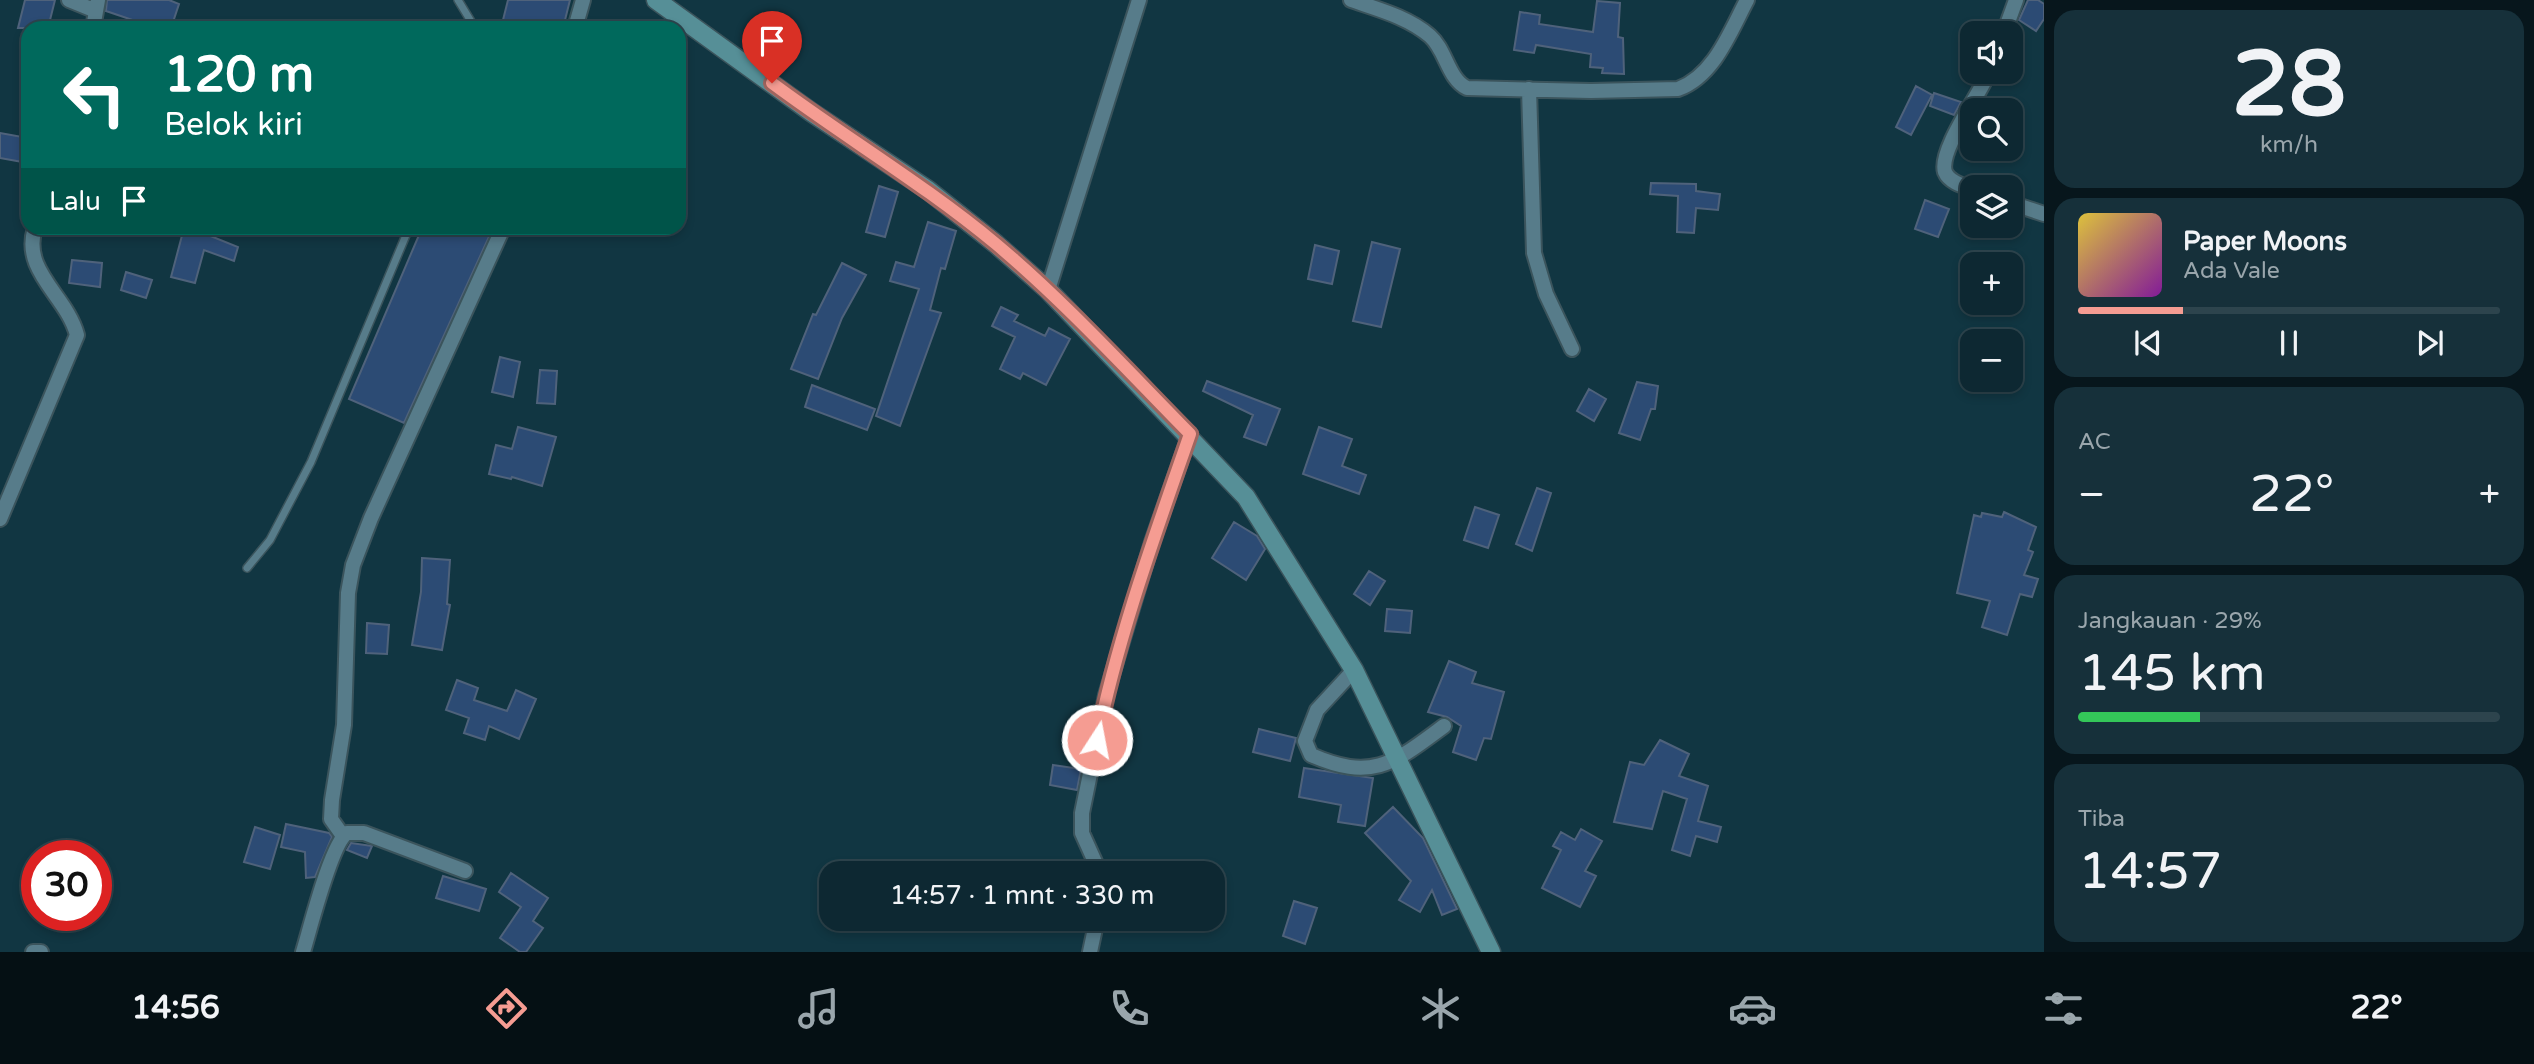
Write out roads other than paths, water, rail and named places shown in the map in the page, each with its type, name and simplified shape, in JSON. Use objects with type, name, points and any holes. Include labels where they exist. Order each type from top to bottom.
[{"type":"main road","points":[[656,0],[685,21]]},
{"type":"main road","points":[[686,22],[811,112],[928,190],[1048,290],[1190,434],[1246,497],[1268,526],[1354,670],[1491,952]]},
{"type":"street","points":[[69,0],[97,6]]},
{"type":"street","points":[[577,21],[583,0]]},
{"type":"street","points":[[1048,290],[1139,0]]},
{"type":"street","points":[[1351,0],[1409,22],[1431,37],[1462,86],[1476,89],[1640,90],[1678,89],[1689,85],[1720,51],[1747,0]]},
{"type":"street","points":[[2008,21],[2016,0]]},
{"type":"street","points":[[1960,183],[1945,173],[1945,156],[1983,84]]},
{"type":"street","points":[[1529,89],[1534,253],[1546,294],[1572,349]]},
{"type":"street","points":[[2023,207],[2044,214]]},
{"type":"street","points":[[0,519],[78,335],[74,321],[32,257],[34,235]]},
{"type":"street","points":[[343,836],[331,819],[344,725],[348,593],[353,565],[371,518],[500,235]]},
{"type":"street","points":[[1095,861],[1082,833],[1082,813],[1106,695],[1152,542],[1190,434]]},
{"type":"street","points":[[1354,670],[1317,710],[1309,727],[1306,748],[1311,755],[1349,769],[1370,770],[1398,757],[1444,726]]},
{"type":"street","points":[[343,836],[364,833],[465,871]]},
{"type":"street","points":[[303,952],[328,869],[343,836]]},
{"type":"street","points":[[1090,952],[1094,931]]},
{"type":"street","points":[[33,952],[41,952]]},
{"type":"lane","points":[[458,0],[471,21]]},
{"type":"lane","points":[[247,568],[270,540],[311,462],[406,235]]}]
